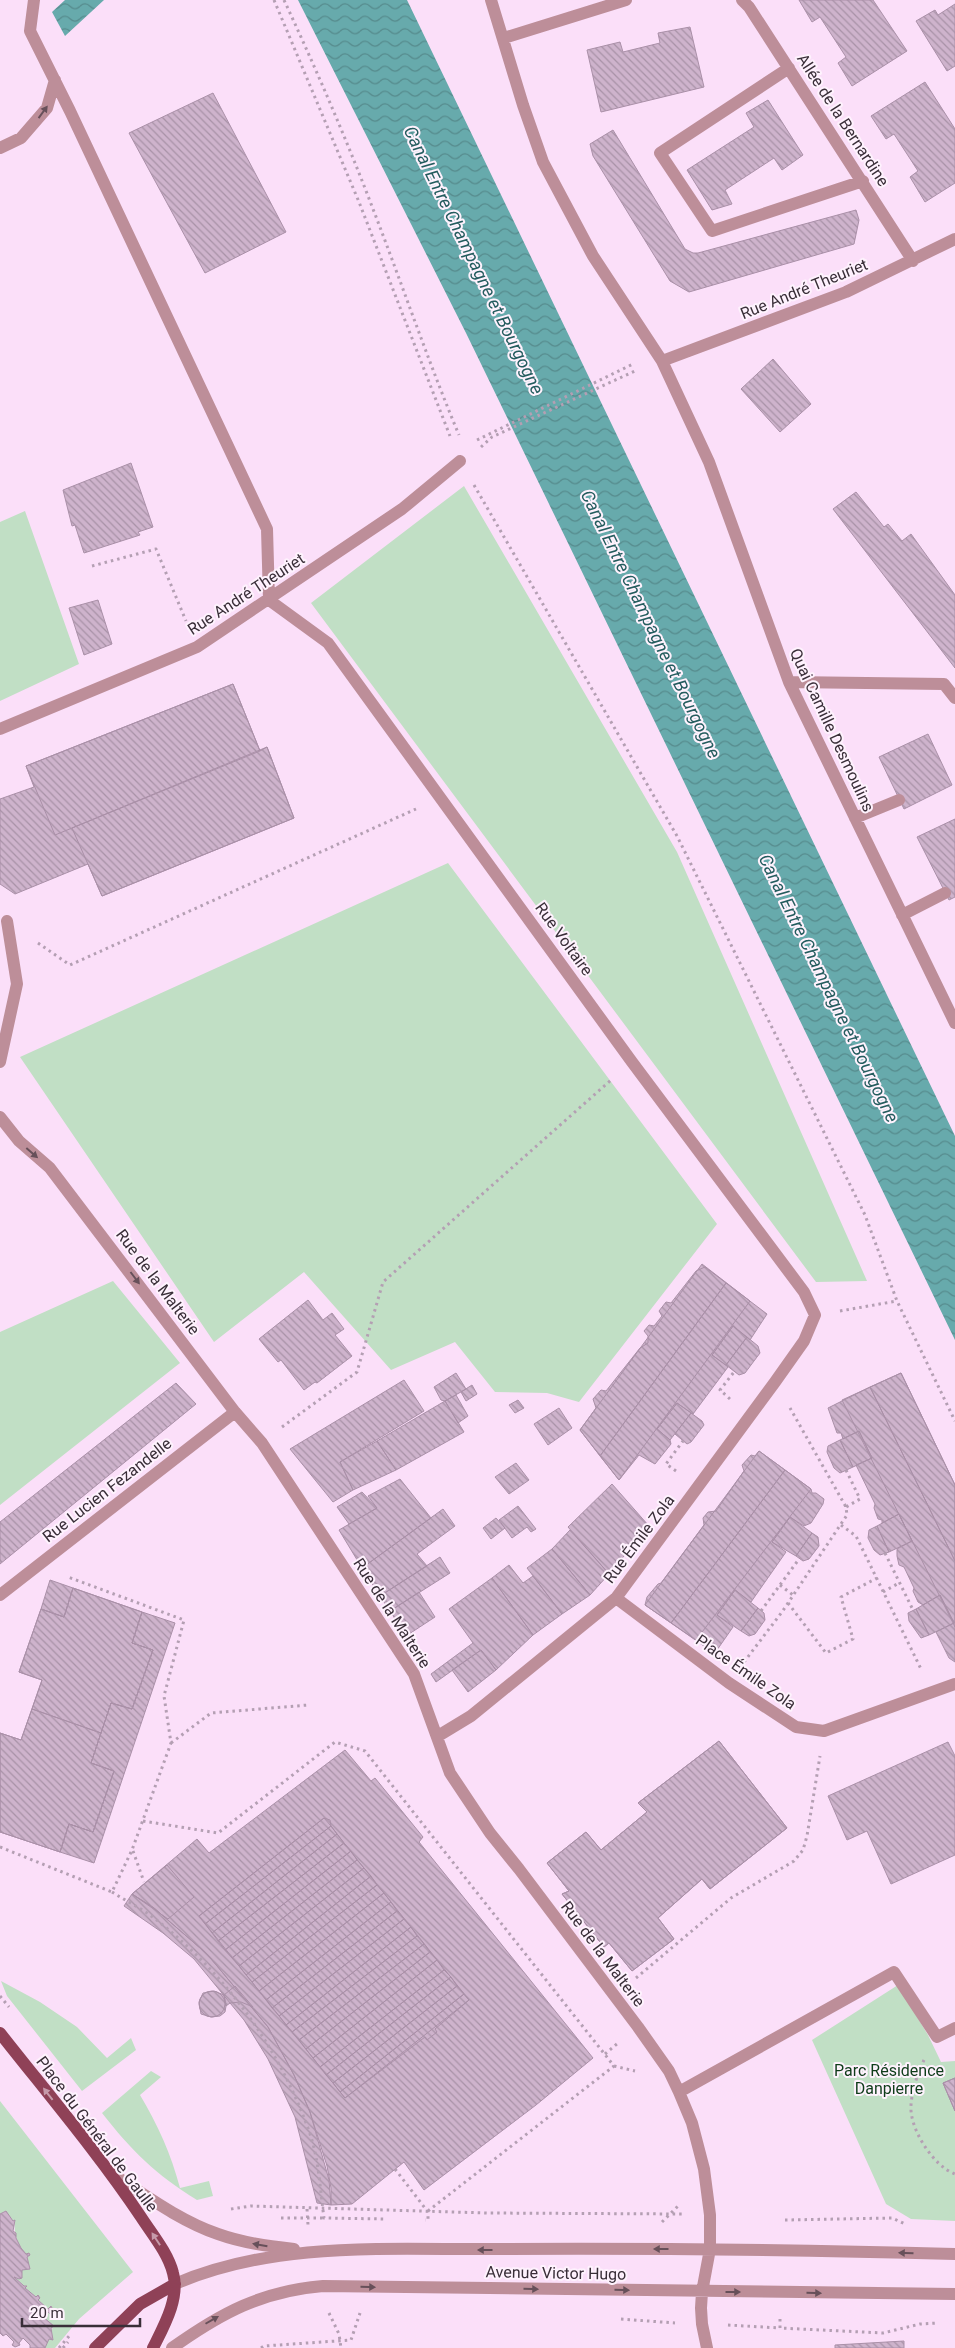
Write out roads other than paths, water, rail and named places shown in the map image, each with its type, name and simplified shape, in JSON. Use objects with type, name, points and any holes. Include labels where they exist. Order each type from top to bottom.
[{"type":"main road","name":"Place du Général de Gaulle","points":[[0,2033],[111,2173],[166,2256],[174,2273],[175,2284],[169,2312],[153,2348]]},
{"type":"main road","points":[[95,2348],[140,2304],[175,2284]]},
{"type":"street","points":[[34,0],[30,31],[55,80],[267,529],[269,600]]},
{"type":"street","name":"Quai Camille Desmoulins","points":[[491,0],[543,162],[593,256],[662,361],[709,462],[789,682],[902,915],[950,998],[955,1023]]},
{"type":"street","points":[[504,38],[626,0]]},
{"type":"street","name":"Allée de la Bernardine","points":[[742,0],[749,6],[914,260]]},
{"type":"street","points":[[789,68],[660,153],[712,231],[863,181]]},
{"type":"street","points":[[0,148],[21,138],[47,108],[55,80]]},
{"type":"street","name":"Rue André Theuriet","points":[[662,361],[846,292],[955,239]]},
{"type":"street","name":"Rue André Theuriet","points":[[0,729],[198,647],[402,509],[460,461]]},
{"type":"street","name":"Rue Voltaire","points":[[269,600],[328,643],[442,797],[632,1062],[804,1292],[815,1315]]},
{"type":"street","points":[[789,682],[944,684],[955,698]]},
{"type":"street","points":[[855,818],[900,800]]},
{"type":"street","points":[[902,915],[945,893]]},
{"type":"street","points":[[0,1062],[17,984],[6,921]]},
{"type":"street","name":"Rue de la Malterie","points":[[0,1117],[19,1141],[50,1168],[235,1412],[262,1443],[414,1674],[450,1773],[490,1833],[638,2027],[669,2071],[692,2122],[704,2169],[710,2215],[710,2248],[702,2292],[702,2324],[707,2348]]},
{"type":"street","name":"Rue Émile Zola","points":[[438,1736],[471,1716],[616,1598],[804,1341],[815,1315]]},
{"type":"street","name":"Rue Lucien Fezandelle","points":[[0,1595],[235,1412]]},
{"type":"street","name":"Place Émile Zola","points":[[616,1598],[729,1683],[796,1727],[824,1731],[955,1684]]},
{"type":"street","points":[[680,2092],[894,1972],[937,2037],[955,2028]]},
{"type":"street","name":"Avenue Victor Hugo","points":[[111,2173],[186,2220],[217,2234],[261,2245],[308,2251],[710,2248],[955,2254]]},
{"type":"street","name":"Avenue Victor Hugo","points":[[175,2284],[231,2264],[308,2251]]},
{"type":"street","name":"Avenue Victor Hugo","points":[[172,2348],[198,2328],[251,2301],[297,2288],[323,2286],[955,2294]]},
{"type":"water","points":[[65,0],[104,0],[65,36],[52,12]]},
{"type":"water","name":"Canal Entre Champagne et Bourgogne","points":[[298,0],[407,0],[955,1136],[955,1340],[466,333]]},
{"type":"park label","name":"Parc Résidence Danpierre","points":[[889,2079]]}]
